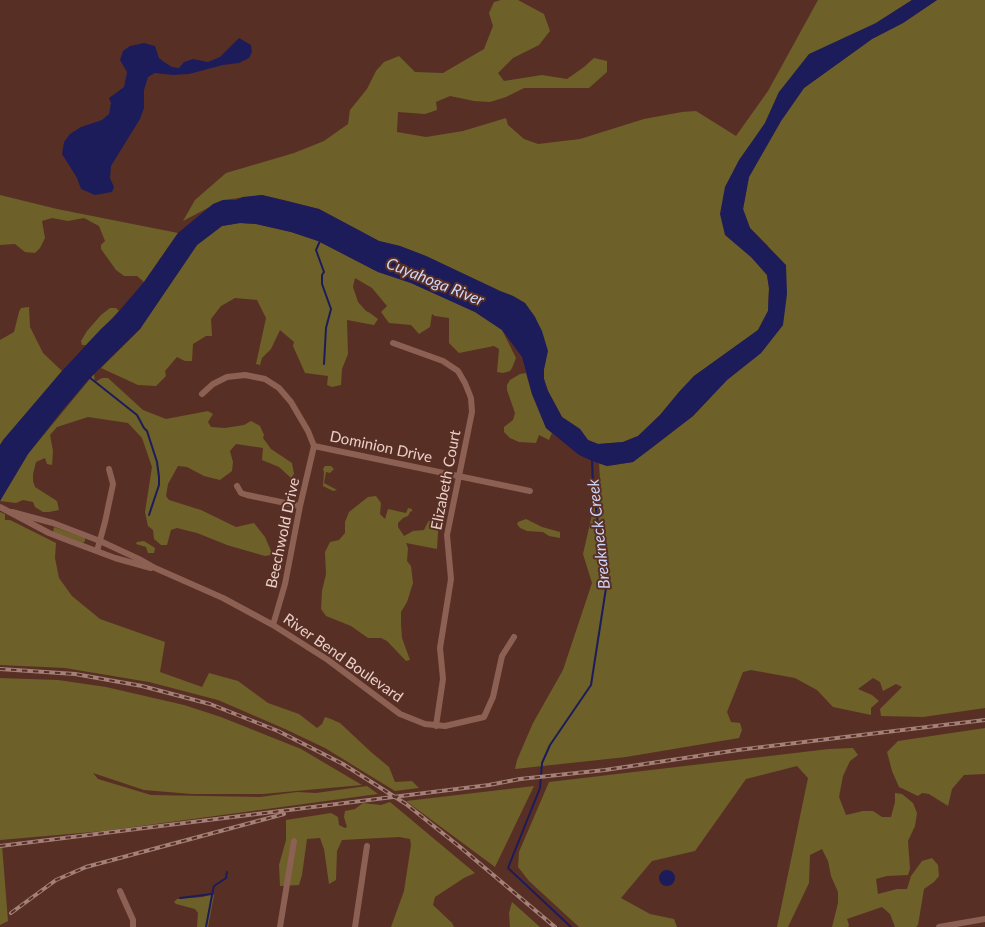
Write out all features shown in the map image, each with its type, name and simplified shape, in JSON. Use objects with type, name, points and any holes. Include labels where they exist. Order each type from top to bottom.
[{"type":"street","name":"Elizabeth Court","points":[[393,343],[443,362],[458,371],[466,383],[471,398],[472,412],[446,535],[451,579],[440,648],[443,679],[436,726]]},
{"type":"street","points":[[202,394],[213,384],[233,376],[251,375],[265,379],[279,388],[291,402],[308,431],[314,446]]},
{"type":"street","name":"Dominion Drive","points":[[314,446],[530,492]]},
{"type":"street","name":"Beechwold Drive","points":[[273,624],[285,584],[314,446]]},
{"type":"street","points":[[96,552],[113,484],[110,469]]},
{"type":"street","points":[[237,486],[241,492],[247,495],[300,506]]},
{"type":"street","name":"River Bend Boulevard","points":[[6,510],[53,523],[100,541],[155,568],[220,596],[273,624],[328,660],[400,714],[414,721],[436,726]]},
{"type":"street","name":"River Bend Boulevard","points":[[6,510],[49,533],[96,552],[139,566],[155,568]]},
{"type":"street","points":[[436,726],[455,725],[484,717],[493,698],[502,656],[514,637]]},
{"type":"street","points":[[280,927],[294,840]]},
{"type":"street","points":[[354,927],[367,846]]},
{"type":"street","points":[[120,891],[133,920],[133,927]]},
{"type":"street","points":[[939,927],[985,919]]},
{"type":"shaded area","points":[[518,0],[544,14],[550,31],[539,45],[513,58],[498,73],[504,81],[542,75],[567,79],[594,58],[607,61],[607,72],[589,88],[524,88],[490,102],[450,96],[436,102],[437,110],[425,114],[398,112],[397,132],[426,137],[463,131],[506,118],[508,125],[524,139],[538,144],[580,139],[644,119],[696,111],[736,136],[768,91],[818,0],[912,0],[876,23],[779,92],[765,123],[725,187],[752,258],[767,275],[769,288],[768,311],[758,330],[694,376],[660,415],[638,436],[623,442],[598,444],[588,440],[580,429],[562,417],[548,391],[544,379],[546,360],[535,317],[525,303],[513,296],[426,256],[400,246],[379,241],[319,209],[262,195],[223,200],[183,221],[195,200],[226,173],[294,153],[324,141],[348,124],[350,110],[367,89],[376,71],[384,62],[399,56],[415,72],[443,73],[484,49],[493,26],[489,13],[494,2]]},
{"type":"shaded area","points":[[937,0],[985,0],[985,708],[923,717],[881,716],[880,709],[902,687],[896,684],[883,691],[880,682],[873,678],[858,689],[872,695],[879,701],[871,708],[871,715],[833,707],[817,690],[795,678],[751,670],[743,672],[727,712],[731,722],[740,723],[742,730],[739,738],[626,757],[515,769],[533,723],[563,670],[592,583],[583,554],[600,480],[599,463],[607,466],[633,462],[693,416],[727,380],[761,353],[783,325],[768,246],[750,228],[743,209],[749,177],[781,121],[804,88],[872,39],[903,23]]},
{"type":"shaded area","points":[[0,195],[57,209],[178,233],[144,282],[137,276],[124,276],[116,270],[101,249],[101,245],[105,241],[99,226],[84,218],[68,221],[52,218],[42,221],[45,238],[35,253],[25,252],[15,244],[0,245]]},
{"type":"shaded area","points":[[240,223],[256,224],[291,232],[318,241],[378,272],[411,283],[475,312],[502,330],[516,358],[512,368],[510,371],[503,373],[497,372],[499,349],[494,346],[459,353],[449,343],[449,318],[432,314],[430,327],[419,334],[411,325],[389,323],[381,312],[387,306],[372,288],[355,278],[353,287],[358,302],[366,311],[378,319],[374,325],[347,320],[348,354],[342,369],[341,385],[332,387],[327,385],[328,376],[305,373],[293,346],[294,342],[280,330],[271,349],[262,358],[260,365],[256,364],[266,318],[257,300],[235,298],[221,306],[211,319],[212,336],[206,336],[193,344],[192,361],[185,361],[177,357],[165,371],[166,376],[156,386],[138,385],[101,368],[140,329],[197,245],[222,226]]},
{"type":"shaded area","points":[[29,307],[30,327],[43,353],[62,371],[0,445],[0,340],[14,332],[21,308]]},
{"type":"shaded area","points":[[110,308],[116,308],[119,311],[86,345],[82,345],[81,341],[87,331]]},
{"type":"shaded area","points":[[526,373],[532,394],[546,428],[552,433],[549,440],[539,435],[536,443],[519,442],[510,438],[504,432],[504,427],[513,420],[515,413],[507,385],[510,380]]},
{"type":"shaded area","points":[[94,374],[95,382],[102,378],[108,378],[143,410],[166,419],[208,411],[213,414],[208,422],[211,427],[225,428],[244,425],[251,421],[260,426],[264,435],[263,438],[271,449],[292,463],[294,474],[291,478],[279,467],[262,460],[263,448],[236,444],[230,451],[233,462],[232,471],[220,480],[204,476],[187,467],[178,466],[168,484],[166,496],[169,500],[201,510],[236,527],[254,523],[265,537],[271,555],[265,556],[177,528],[171,530],[167,545],[161,545],[154,539],[153,530],[148,526],[145,512],[152,467],[142,438],[128,423],[88,417],[57,427],[50,435],[53,451],[52,465],[47,464],[45,458],[36,462],[33,481],[35,487],[57,501],[59,510],[43,512],[35,507],[33,502],[23,500],[16,503],[0,501],[28,454]]},
{"type":"shaded area","points":[[325,466],[331,466],[334,469],[330,473],[326,472],[324,483],[337,490],[333,491],[323,486],[323,469]]},
{"type":"shaded area","points":[[376,496],[381,503],[380,514],[385,519],[388,509],[406,513],[408,508],[412,509],[408,516],[398,523],[398,527],[404,536],[413,531],[424,530],[428,522],[435,516],[441,517],[437,549],[406,543],[408,548],[407,561],[411,566],[413,583],[407,602],[401,612],[402,638],[410,660],[406,661],[387,641],[381,638],[368,638],[351,626],[326,616],[321,609],[322,591],[326,574],[325,552],[330,542],[339,540],[345,533],[345,522],[349,512],[368,497]]},
{"type":"shaded area","points":[[0,512],[5,514],[5,520],[10,520],[56,543],[55,558],[59,578],[72,596],[100,619],[165,642],[160,672],[202,687],[209,673],[238,681],[268,703],[299,714],[317,728],[322,724],[325,717],[340,723],[389,767],[395,782],[412,781],[419,788],[395,791],[325,748],[218,700],[149,682],[65,668],[0,665]]},
{"type":"shaded area","points":[[526,519],[542,527],[560,532],[560,538],[549,536],[543,532],[527,531],[520,528],[517,524],[518,522]]},
{"type":"shaded area","points":[[54,527],[85,538],[85,541],[83,543],[53,532]]},
{"type":"shaded area","points":[[144,541],[155,548],[154,553],[148,553],[146,547],[136,544],[137,542]]},
{"type":"shaded area","points":[[0,678],[58,680],[106,687],[184,705],[221,717],[301,749],[362,785],[263,794],[192,794],[144,790],[93,773],[98,779],[151,795],[260,797],[297,792],[316,793],[367,786],[378,794],[104,831],[0,840]]},
{"type":"shaded area","points":[[985,728],[985,774],[964,775],[952,789],[948,806],[929,794],[922,793],[918,796],[899,787],[887,752],[898,741]]},
{"type":"shaded area","points":[[853,748],[858,755],[850,761],[843,776],[839,797],[846,815],[873,811],[882,817],[891,817],[895,793],[902,794],[913,803],[917,813],[915,826],[908,841],[910,869],[908,875],[887,876],[876,879],[878,894],[897,889],[907,889],[911,876],[922,861],[932,858],[938,865],[939,876],[924,889],[918,925],[916,927],[895,927],[890,914],[882,907],[847,919],[848,927],[832,927],[838,903],[838,892],[822,849],[810,855],[809,883],[788,927],[777,927],[808,778],[797,766],[746,779],[695,851],[652,861],[621,898],[650,914],[674,919],[677,927],[579,927],[529,881],[518,867],[519,852],[549,782],[829,749]]},
{"type":"shaded area","points":[[534,786],[495,867],[406,801]]},
{"type":"shaded area","points":[[390,802],[475,873],[435,897],[433,905],[454,927],[391,927],[404,891],[411,845],[410,839],[399,837],[342,840],[337,851],[336,880],[329,884],[324,849],[320,838],[307,839],[299,885],[280,886],[279,865],[286,840],[286,820],[331,813],[338,817],[339,825],[345,828],[347,827],[344,817],[345,811],[355,809],[363,803],[381,805]]},
{"type":"shaded area","points":[[2,845],[8,921],[0,925],[0,846]]},
{"type":"shaded area","points":[[211,894],[214,895],[208,927],[197,927],[198,913],[195,909],[174,902],[177,899],[203,897]]},
{"type":"shaded area","points":[[512,902],[540,927],[510,927],[509,913]]},
{"type":"water","name":"Cuyahoga River","points":[[912,0],[937,0],[903,23],[872,39],[804,88],[781,121],[749,177],[743,209],[750,228],[786,265],[787,294],[783,325],[761,353],[727,380],[693,416],[633,462],[607,466],[592,461],[579,455],[546,428],[532,394],[522,357],[502,330],[475,312],[411,283],[378,272],[318,241],[291,232],[256,224],[240,223],[222,226],[197,245],[140,329],[89,379],[28,454],[0,501],[0,445],[3,440],[62,371],[113,318],[144,282],[178,233],[213,204],[223,200],[236,200],[243,197],[262,195],[319,209],[379,241],[400,246],[426,256],[525,303],[542,331],[548,351],[544,379],[548,391],[562,417],[580,429],[588,440],[598,444],[623,442],[638,436],[660,415],[694,376],[758,330],[768,311],[769,288],[767,275],[752,258],[725,235],[720,214],[725,187],[739,160],[765,123],[779,92],[809,54],[876,23]]},
{"type":"water","points":[[239,38],[251,45],[252,52],[249,58],[239,63],[189,74],[155,73],[148,77],[144,90],[144,108],[140,119],[111,166],[110,178],[114,187],[112,192],[95,195],[81,189],[77,178],[62,154],[64,142],[70,134],[81,127],[102,120],[109,114],[111,103],[109,98],[124,87],[127,72],[120,60],[123,51],[130,46],[144,43],[155,46],[159,58],[172,67],[179,68],[184,62],[193,59],[208,62],[220,57]]},
{"type":"water","points":[[664,870],[670,870],[675,875],[673,884],[664,886],[659,881],[659,875]]},
{"type":"waterway","points":[[320,241],[316,250],[324,272],[322,284],[331,309],[326,328],[324,364]]},
{"type":"waterway","points":[[89,377],[137,415],[147,431],[157,462],[159,477],[159,485],[149,515]]},
{"type":"waterway","name":"Breakneck Creek","points":[[571,927],[508,868],[540,788],[542,763],[550,745],[591,685],[606,588],[593,485],[592,460]]},
{"type":"waterway","points":[[206,927],[214,886],[226,878],[227,872]]},
{"type":"waterway","points":[[180,898],[212,894]]},
{"type":"railway","points":[[0,669],[75,674],[142,686],[210,704],[278,731],[343,764],[406,804],[555,927]]},
{"type":"railway","points":[[0,846],[489,785],[520,779],[605,770],[738,750],[985,720]]},
{"type":"railway","points":[[11,913],[56,880],[86,867],[284,814]]}]
